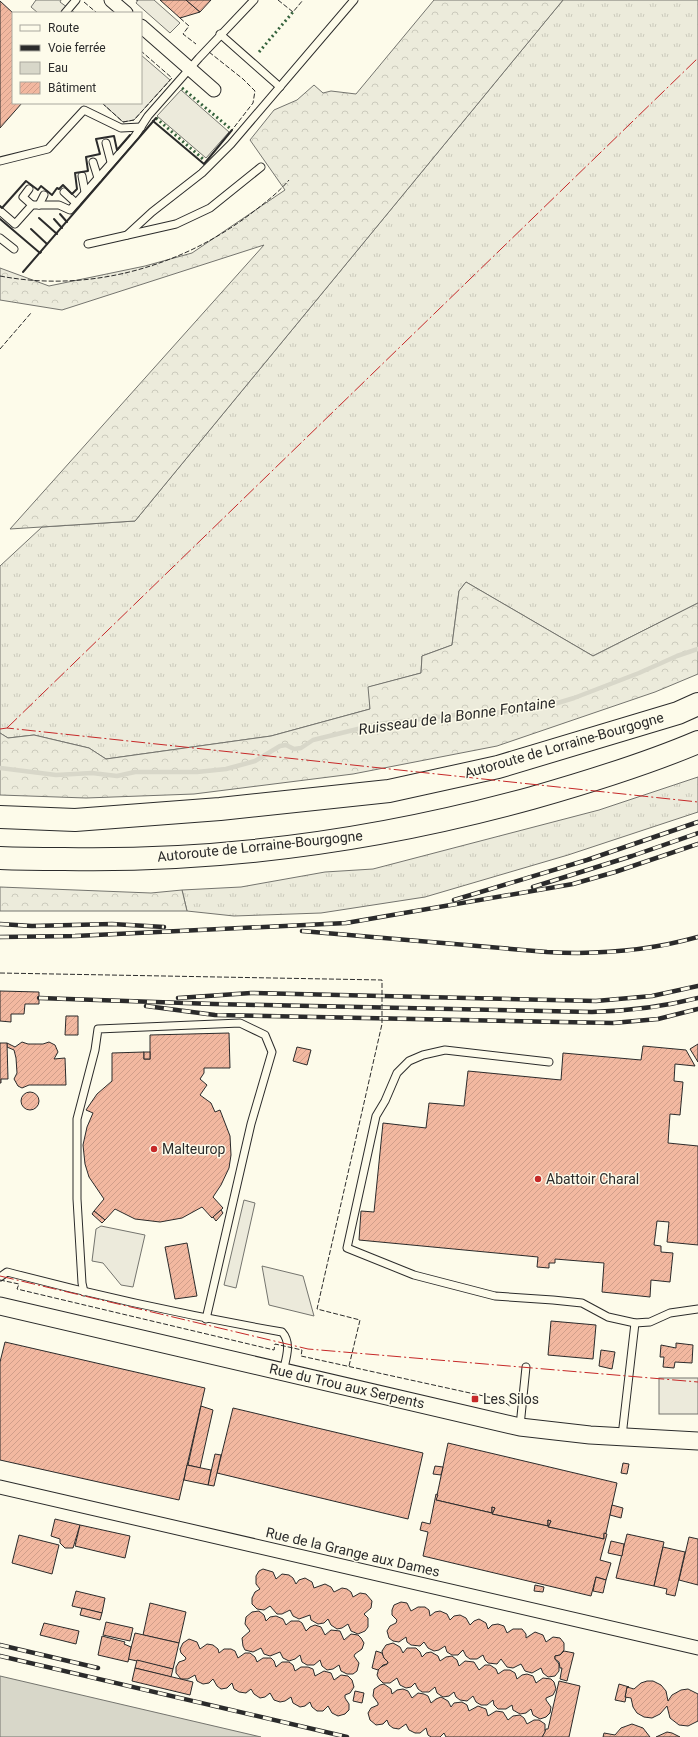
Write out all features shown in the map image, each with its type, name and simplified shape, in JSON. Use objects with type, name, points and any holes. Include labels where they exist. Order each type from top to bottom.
[{"type":"highway","name":"Autoroute de Lorraine-Bourgogne","points":[[0,817],[75,820],[220,809],[389,792],[498,767],[678,713],[698,704]]},
{"type":"highway","name":"Autoroute de Lorraine-Bourgogne","points":[[0,858],[95,860],[168,858],[311,844],[396,830],[480,812],[552,792],[612,774],[698,742]]},
{"type":"street","points":[[112,0],[125,12]]},
{"type":"street","points":[[142,27],[214,90]]},
{"type":"street","name":"Rue du Trou aux Serpents","points":[[0,1306],[520,1426],[590,1435],[698,1441]]},
{"type":"street","name":"Rue de la Grange aux Dames","points":[[0,1487],[698,1648]]},
{"type":"lane","points":[[66,12],[76,0]]},
{"type":"lane","points":[[127,235],[152,212],[202,173],[231,144],[354,0]]},
{"type":"lane","points":[[29,189],[23,197],[36,205],[59,205],[70,210],[135,136],[148,116],[251,1]]},
{"type":"lane","points":[[220,34],[280,87]]},
{"type":"lane","points":[[0,161],[48,149],[84,110],[120,128],[141,128]]},
{"type":"lane","points":[[106,143],[111,162]]},
{"type":"lane","points":[[94,162],[98,178]]},
{"type":"lane","points":[[88,244],[176,224],[210,208],[260,167]]},
{"type":"lane","points":[[82,176],[85,192]]},
{"type":"lane","points":[[64,192],[76,203]]},
{"type":"lane","points":[[0,211],[15,224],[36,205],[44,195]]},
{"type":"lane","points":[[0,238],[14,249]]},
{"type":"lane","points":[[84,1292],[82,1283],[77,1199],[77,1119],[95,1050],[98,1029],[240,1023],[265,1035],[272,1052],[251,1124],[206,1319]]},
{"type":"lane","points":[[549,1062],[445,1050],[423,1054],[409,1061],[397,1073],[385,1101],[376,1116],[346,1248],[414,1276],[495,1296],[582,1303],[608,1317],[635,1323],[650,1322],[670,1313],[696,1308]]},
{"type":"lane","points":[[0,1277],[7,1272],[84,1292],[110,1296],[206,1319],[282,1332],[286,1336],[289,1347],[284,1372]]},
{"type":"lane","points":[[622,1437],[635,1323]]},
{"type":"lane","points":[[520,1426],[526,1367]]},
{"type":"green space","points":[[434,0],[563,0],[135,521],[10,529],[264,245],[62,310],[0,300],[0,268],[49,286],[145,266],[192,253],[285,190],[250,140],[274,110],[297,100],[314,85],[323,93],[331,91],[356,94]]},
{"type":"green space","points":[[563,0],[698,0],[698,603],[593,656],[466,582],[459,591],[452,645],[422,656],[421,673],[369,687],[370,709],[271,736],[106,759],[89,748],[34,735],[8,738],[0,733],[0,566],[42,527],[135,521]]},
{"type":"green space","points":[[466,582],[593,656],[698,603],[698,674],[655,692],[497,746],[353,774],[194,794],[86,798],[0,795],[0,733],[8,738],[34,735],[89,748],[106,759],[271,736],[370,709],[368,687],[421,673],[422,656],[452,645],[459,591]]},
{"type":"green space","points":[[698,777],[698,812],[568,855],[425,897],[321,913],[234,916],[187,911],[182,890],[241,887],[325,872],[373,869],[599,810]]},
{"type":"green space","points":[[0,887],[151,893],[182,890],[187,911],[0,911]]},
{"type":"shaded area","points":[[36,0],[61,0],[60,2],[74,12],[37,12],[31,7]]},
{"type":"shaded area","points":[[138,0],[154,0],[180,23],[170,33],[136,3]]},
{"type":"shaded area","points":[[142,56],[170,80],[134,120],[123,122],[103,104],[142,104]]},
{"type":"shaded area","points":[[181,90],[229,132],[206,158],[157,116]]},
{"type":"shaded area","points":[[244,1200],[255,1203],[236,1288],[224,1285]]},
{"type":"shaded area","points":[[101,1226],[145,1235],[133,1287],[121,1285],[103,1263],[92,1261],[96,1229]]},
{"type":"shaded area","points":[[262,1266],[303,1276],[314,1316],[269,1305]]},
{"type":"shaded area","points":[[659,1378],[698,1378],[698,1414],[659,1414]]},
{"type":"water","points":[[0,1676],[261,1737],[0,1737]]},
{"type":"building","points":[[160,0],[186,0],[200,12],[180,18]]},
{"type":"building","points":[[186,0],[211,0],[200,12]]},
{"type":"building","points":[[0,1],[12,12],[12,104],[21,104],[0,128]]},
{"type":"building","points":[[0,991],[39,992],[39,1004],[25,1004],[24,1014],[11,1014],[11,1022],[0,1021]]},
{"type":"building","points":[[66,1016],[78,1016],[78,1035],[65,1035]]},
{"type":"building","points":[[229,1033],[230,1068],[204,1068],[204,1073],[200,1079],[207,1085],[200,1095],[211,1103],[215,1112],[220,1110],[230,1136],[231,1155],[229,1168],[221,1185],[213,1197],[223,1208],[212,1218],[202,1207],[182,1218],[160,1222],[135,1219],[115,1209],[105,1220],[94,1211],[104,1199],[89,1177],[85,1164],[83,1145],[87,1127],[93,1113],[86,1110],[97,1094],[112,1081],[112,1053],[144,1052],[144,1059],[150,1059],[150,1035]]},
{"type":"building","points":[[22,1042],[28,1044],[43,1044],[49,1042],[55,1045],[58,1052],[54,1059],[65,1058],[66,1085],[29,1085],[22,1088],[18,1086],[14,1079],[17,1073],[14,1050],[7,1047],[7,1043],[15,1047]]},
{"type":"building","points":[[0,1043],[7,1043],[8,1079],[1,1079],[1,1083],[0,1083]]},
{"type":"building","points":[[698,1044],[698,1062],[690,1049]]},
{"type":"building","name":"Abattoir Charal","points":[[643,1046],[686,1050],[695,1066],[675,1064],[674,1081],[683,1082],[680,1115],[670,1114],[668,1143],[698,1146],[698,1245],[667,1242],[669,1222],[657,1221],[654,1245],[661,1246],[661,1252],[673,1253],[670,1282],[651,1280],[650,1297],[602,1292],[604,1263],[555,1259],[555,1263],[549,1263],[549,1268],[537,1267],[538,1257],[359,1240],[361,1211],[374,1212],[383,1123],[426,1128],[429,1103],[464,1106],[468,1071],[561,1080],[563,1053],[641,1060]]},
{"type":"building","points":[[297,1047],[311,1050],[307,1065],[293,1061]]},
{"type":"building","points":[[144,1052],[150,1052],[150,1059],[144,1059]]},
{"type":"building","points":[[30,1092],[36,1095],[39,1101],[36,1107],[30,1110],[24,1107],[21,1101],[24,1095]]},
{"type":"building","points":[[221,1210],[223,1213],[216,1221],[213,1217]]},
{"type":"building","points":[[94,1211],[105,1220],[102,1223],[92,1214]]},
{"type":"building","points":[[187,1243],[197,1296],[175,1299],[165,1247]]},
{"type":"building","points":[[551,1321],[596,1325],[593,1359],[548,1355]]},
{"type":"building","points":[[5,1342],[205,1388],[179,1500],[0,1460],[0,1362]]},
{"type":"building","points":[[676,1343],[693,1345],[692,1363],[675,1362],[674,1368],[663,1367],[664,1357],[660,1357],[661,1345],[676,1348]]},
{"type":"building","points":[[601,1350],[615,1352],[612,1369],[599,1366]]},
{"type":"building","points":[[201,1406],[213,1410],[200,1468],[188,1465]]},
{"type":"building","points":[[233,1408],[423,1453],[408,1519],[217,1473]]},
{"type":"building","points":[[448,1443],[617,1483],[604,1539],[548,1527],[551,1521],[548,1520],[548,1526],[492,1514],[495,1508],[492,1507],[492,1513],[436,1500]]},
{"type":"building","points":[[215,1454],[221,1455],[214,1486],[208,1485]]},
{"type":"building","points":[[623,1463],[629,1464],[627,1474],[621,1473]]},
{"type":"building","points":[[187,1465],[211,1470],[208,1485],[184,1480]]},
{"type":"building","points":[[435,1466],[443,1467],[441,1475],[433,1474]]},
{"type":"building","points":[[436,1494],[438,1495],[436,1500],[492,1513],[492,1507],[495,1508],[492,1514],[548,1526],[548,1520],[551,1521],[548,1527],[604,1539],[604,1533],[607,1534],[600,1560],[611,1563],[606,1580],[596,1577],[591,1596],[423,1556],[428,1532],[420,1530],[422,1522],[430,1524]]},
{"type":"building","points":[[612,1505],[623,1508],[621,1518],[610,1515]]},
{"type":"building","points":[[55,1519],[80,1525],[73,1548],[65,1548],[60,1543],[60,1539],[51,1536]]},
{"type":"building","points":[[80,1525],[130,1536],[125,1558],[75,1546]]},
{"type":"building","points":[[627,1534],[664,1542],[654,1586],[616,1578]]},
{"type":"building","points":[[19,1535],[59,1545],[52,1574],[12,1563]]},
{"type":"building","points":[[689,1537],[698,1539],[698,1585],[679,1580]]},
{"type":"building","points":[[611,1541],[624,1544],[622,1556],[608,1553]]},
{"type":"building","points":[[663,1547],[685,1552],[675,1596],[666,1594],[667,1589],[654,1586]]},
{"type":"building","points":[[263,1569],[273,1572],[276,1579],[282,1574],[289,1575],[293,1578],[296,1584],[299,1580],[305,1578],[312,1582],[314,1588],[325,1584],[331,1587],[334,1592],[342,1588],[347,1589],[351,1592],[353,1597],[360,1593],[366,1594],[372,1601],[371,1608],[364,1614],[368,1618],[368,1627],[365,1631],[358,1634],[351,1631],[348,1624],[337,1629],[331,1625],[328,1619],[324,1623],[318,1624],[311,1620],[310,1615],[299,1619],[293,1616],[290,1610],[282,1614],[277,1614],[270,1606],[264,1610],[257,1609],[252,1604],[252,1598],[255,1592],[260,1589],[256,1584],[256,1576],[259,1571]]},
{"type":"building","points":[[596,1577],[606,1580],[603,1593],[593,1591]]},
{"type":"building","points":[[535,1585],[544,1587],[543,1592],[534,1591]]},
{"type":"building","points":[[76,1591],[105,1598],[102,1613],[72,1606]]},
{"type":"building","points":[[401,1602],[407,1603],[411,1611],[418,1607],[425,1607],[429,1610],[430,1616],[435,1612],[440,1611],[447,1614],[450,1620],[454,1616],[460,1615],[466,1618],[470,1625],[479,1619],[486,1623],[488,1629],[492,1625],[498,1624],[504,1626],[507,1633],[513,1629],[522,1629],[526,1634],[526,1638],[535,1632],[543,1635],[546,1642],[553,1637],[560,1638],[564,1643],[564,1650],[560,1655],[555,1656],[555,1659],[559,1664],[559,1671],[555,1676],[548,1677],[543,1673],[541,1668],[532,1673],[525,1671],[521,1664],[513,1668],[507,1667],[501,1659],[497,1664],[488,1663],[483,1655],[477,1659],[470,1659],[466,1656],[463,1650],[458,1655],[452,1655],[447,1652],[445,1646],[434,1651],[428,1648],[424,1642],[420,1646],[411,1645],[407,1642],[406,1637],[399,1642],[393,1641],[389,1638],[387,1631],[390,1626],[396,1623],[397,1620],[392,1615],[394,1605]]},
{"type":"building","points":[[150,1603],[186,1612],[179,1643],[143,1635]]},
{"type":"building","points":[[82,1608],[102,1613],[100,1620],[80,1615]]},
{"type":"building","points":[[259,1611],[264,1615],[266,1621],[270,1617],[276,1616],[283,1619],[286,1625],[291,1621],[299,1621],[302,1623],[306,1631],[315,1625],[321,1627],[325,1635],[331,1630],[340,1631],[344,1640],[351,1634],[358,1635],[364,1643],[362,1649],[354,1656],[359,1663],[357,1671],[353,1674],[347,1674],[341,1671],[339,1665],[333,1669],[327,1670],[322,1666],[320,1660],[314,1665],[307,1665],[302,1662],[300,1655],[289,1661],[283,1658],[280,1652],[270,1656],[264,1654],[261,1648],[253,1652],[245,1650],[242,1638],[250,1631],[245,1624],[246,1617],[252,1612]]},
{"type":"building","points":[[106,1622],[133,1628],[130,1641],[103,1635]]},
{"type":"building","points":[[44,1623],[79,1631],[76,1644],[40,1635]]},
{"type":"building","points":[[135,1633],[179,1643],[173,1669],[128,1659]]},
{"type":"building","points":[[102,1636],[125,1642],[124,1644],[131,1647],[128,1662],[98,1655]]},
{"type":"building","points":[[189,1639],[197,1642],[200,1649],[207,1644],[213,1645],[218,1649],[219,1653],[224,1649],[231,1649],[235,1651],[238,1658],[245,1653],[250,1653],[255,1657],[257,1662],[263,1658],[271,1658],[276,1667],[282,1662],[289,1662],[293,1665],[295,1671],[301,1667],[313,1669],[315,1676],[324,1671],[331,1673],[334,1680],[341,1675],[348,1676],[352,1680],[354,1687],[350,1693],[345,1695],[345,1698],[349,1704],[349,1710],[345,1714],[338,1716],[332,1713],[328,1706],[323,1711],[317,1711],[312,1707],[310,1702],[305,1706],[300,1707],[293,1703],[291,1697],[280,1702],[274,1700],[270,1693],[265,1697],[260,1698],[254,1694],[251,1689],[246,1693],[239,1692],[234,1689],[232,1683],[227,1688],[221,1689],[217,1686],[213,1679],[209,1683],[203,1684],[197,1681],[195,1675],[188,1679],[181,1679],[176,1673],[176,1667],[179,1662],[185,1660],[186,1658],[181,1653],[180,1649],[183,1643]]},
{"type":"building","points":[[393,1643],[400,1647],[403,1653],[407,1648],[416,1648],[422,1657],[426,1653],[431,1652],[438,1656],[440,1661],[446,1657],[452,1656],[457,1660],[459,1666],[465,1661],[474,1662],[479,1670],[485,1665],[490,1665],[496,1669],[498,1674],[504,1670],[510,1670],[515,1673],[517,1679],[522,1675],[527,1674],[533,1676],[536,1683],[543,1678],[551,1679],[554,1682],[556,1689],[553,1695],[546,1698],[551,1707],[550,1713],[546,1717],[540,1719],[533,1715],[531,1709],[526,1713],[520,1714],[513,1710],[512,1705],[506,1709],[498,1709],[494,1705],[493,1700],[487,1705],[481,1705],[476,1702],[473,1696],[467,1701],[460,1700],[456,1697],[454,1692],[449,1696],[443,1697],[437,1693],[435,1687],[429,1692],[422,1692],[418,1689],[415,1683],[411,1687],[406,1688],[400,1685],[397,1678],[390,1683],[383,1683],[377,1675],[379,1668],[388,1662],[383,1657],[382,1651],[386,1645]]},
{"type":"building","points":[[376,1651],[382,1653],[388,1662],[378,1670],[372,1668]]},
{"type":"building","points":[[564,1651],[574,1653],[567,1681],[560,1679],[562,1668],[560,1668],[559,1662],[555,1659],[555,1656],[560,1655]]},
{"type":"building","points":[[137,1660],[173,1669],[171,1677],[135,1668]]},
{"type":"building","points":[[135,1668],[193,1682],[190,1695],[132,1681]]},
{"type":"building","points":[[559,1681],[580,1686],[569,1737],[542,1737],[546,1729],[548,1729]]},
{"type":"building","points":[[653,1681],[661,1685],[666,1691],[668,1701],[672,1695],[681,1690],[688,1689],[698,1694],[698,1721],[688,1726],[679,1725],[670,1718],[667,1706],[660,1714],[652,1718],[644,1717],[637,1713],[633,1707],[631,1698],[625,1697],[627,1687],[634,1689],[641,1683]]},
{"type":"building","points":[[384,1684],[391,1689],[392,1694],[397,1690],[403,1689],[408,1691],[412,1698],[418,1693],[428,1696],[431,1703],[441,1697],[448,1701],[451,1707],[454,1703],[462,1702],[467,1705],[469,1711],[478,1706],[486,1709],[488,1716],[496,1711],[503,1712],[508,1720],[513,1716],[520,1715],[524,1718],[527,1724],[534,1720],[539,1720],[545,1724],[545,1732],[542,1737],[446,1737],[444,1733],[440,1737],[431,1737],[428,1735],[426,1728],[420,1733],[415,1733],[409,1730],[406,1724],[399,1729],[393,1728],[389,1725],[387,1720],[383,1724],[376,1725],[370,1720],[368,1713],[371,1708],[378,1705],[373,1696],[374,1689]]},
{"type":"building","points":[[619,1684],[629,1687],[627,1687],[625,1702],[615,1700]]},
{"type":"building","points":[[355,1691],[364,1693],[362,1703],[353,1701]]},
{"type":"building","points":[[632,1724],[643,1728],[650,1737],[603,1737],[604,1733],[615,1735],[621,1728]]},
{"type":"building","points":[[667,1732],[672,1733],[680,1737],[656,1737]]},
{"type":"waterway","name":"Ruisseau de la Bonne Fontaine","points":[[0,768],[56,775],[92,773],[117,776],[135,772],[197,772],[226,769],[255,761],[280,746],[286,745],[294,749],[301,748],[313,740],[378,724],[455,715],[541,708],[574,698],[639,673],[677,656],[698,649]]},
{"type":"railway","points":[[454,900],[587,860],[698,822]]},
{"type":"railway","points":[[533,887],[632,856],[698,833]]},
{"type":"railway","points":[[0,937],[75,936],[346,923],[573,884],[615,872],[698,844]]},
{"type":"railway","points":[[0,924],[32,926],[112,924],[164,927]]},
{"type":"railway","points":[[302,931],[566,953],[642,949],[698,937]]},
{"type":"railway","points":[[178,998],[251,993],[596,1001],[652,996],[698,986]]},
{"type":"railway","points":[[39,998],[214,1004],[592,1012],[645,1008],[698,998]]},
{"type":"railway","points":[[146,1006],[215,1015],[613,1023],[658,1019],[698,1009]]},
{"type":"railway","points":[[0,1645],[98,1668]]},
{"type":"railway","points":[[0,1656],[347,1737]]},
{"type":"hedge","points":[[259,52],[293,12]]},
{"type":"hedge","points":[[182,88],[232,130]]},
{"type":"hedge","points":[[156,118],[203,159]]},
{"type":"fence","points":[[278,0],[293,12],[303,0]]},
{"type":"fence","points":[[84,2],[96,12]]},
{"type":"fence","points":[[180,18],[189,26],[183,34],[196,44]]},
{"type":"fence","points":[[103,104],[123,122],[134,120],[172,78],[142,52]]},
{"type":"fence","points":[[209,52],[243,79],[255,91],[253,103],[232,130]]},
{"type":"fence","points":[[0,276],[34,280],[67,281],[100,278],[133,271],[165,261],[196,248],[225,231],[267,201],[289,180]]},
{"type":"fence","points":[[0,349],[31,313]]},
{"type":"fence","points":[[0,973],[382,980],[382,1024],[317,1309],[360,1320],[349,1366]]},
{"type":"fence","points":[[0,1280],[19,1284],[17,1289],[274,1350],[275,1344],[302,1350],[301,1356],[502,1400],[511,1407]]},
{"type":"wall","points":[[23,272],[156,118]]},
{"type":"wall","points":[[153,121],[204,164],[232,130]]},
{"type":"wall","points":[[0,206],[2,208],[26,181],[38,190],[41,186],[52,195],[57,188],[59,189],[63,185],[72,194],[77,189],[75,173],[88,171],[86,157],[100,154],[96,139],[114,136],[117,150],[130,135]]},
{"type":"wall","points":[[60,214],[67,222]]},
{"type":"wall","points":[[39,218],[57,234]]},
{"type":"wall","points":[[0,219],[40,253],[41,252]]},
{"type":"wall","points":[[54,219],[62,228]]},
{"type":"wall","points":[[31,229],[47,244]]},
{"type":"power","points":[[7,728],[698,58]]},
{"type":"power","points":[[0,729],[7,728],[698,802]]},
{"type":"power","points":[[0,1276],[308,1349],[698,1382]]},
{"type":"place","name":"Malteurop","points":[[154,1149]]},
{"type":"place","name":"Abattoir Charal","points":[[538,1179]]},
{"type":"place","name":"Les Silos","points":[[475,1399]]}]
